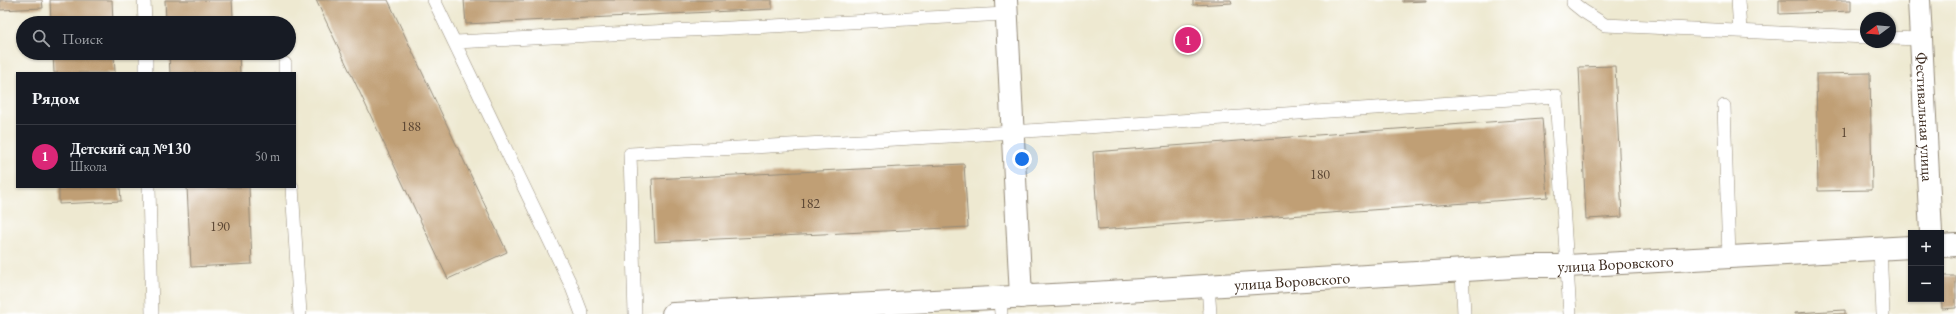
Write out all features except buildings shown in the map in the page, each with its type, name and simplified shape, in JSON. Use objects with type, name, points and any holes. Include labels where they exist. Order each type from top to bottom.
[{"type":"street","name":"Фестивальная улица","points":[[1919,0],[1931,230]]},
{"type":"street","points":[[1006,7],[1013,132],[1008,303]]},
{"type":"street","points":[[1944,246],[1956,245]]},
{"type":"street","name":"улица Воровского","points":[[673,314],[1008,303],[1208,286],[1908,247]]},
{"type":"lane","points":[[144,0],[145,16]]},
{"type":"lane","points":[[434,0],[456,42],[571,285],[582,314]]},
{"type":"lane","points":[[1573,0],[1574,3],[1583,11],[1605,25],[1860,37]]},
{"type":"lane","points":[[1738,0],[1740,31]]},
{"type":"lane","points":[[456,42],[1006,7]]},
{"type":"lane","points":[[1896,38],[1921,39]]},
{"type":"lane","points":[[146,60],[146,72]]},
{"type":"lane","points":[[635,314],[630,154],[1013,132],[1556,96],[1570,314]]},
{"type":"lane","points":[[1724,106],[1730,257]]},
{"type":"lane","points":[[149,188],[152,314]]},
{"type":"lane","points":[[292,188],[300,314]]},
{"type":"lane","points":[[1880,249],[1883,314]]},
{"type":"lane","points":[[1462,271],[1464,314]]},
{"type":"lane","points":[[1208,286],[1210,314]]},
{"type":"place","name":"Детский сад №130","points":[[1188,40]]}]
